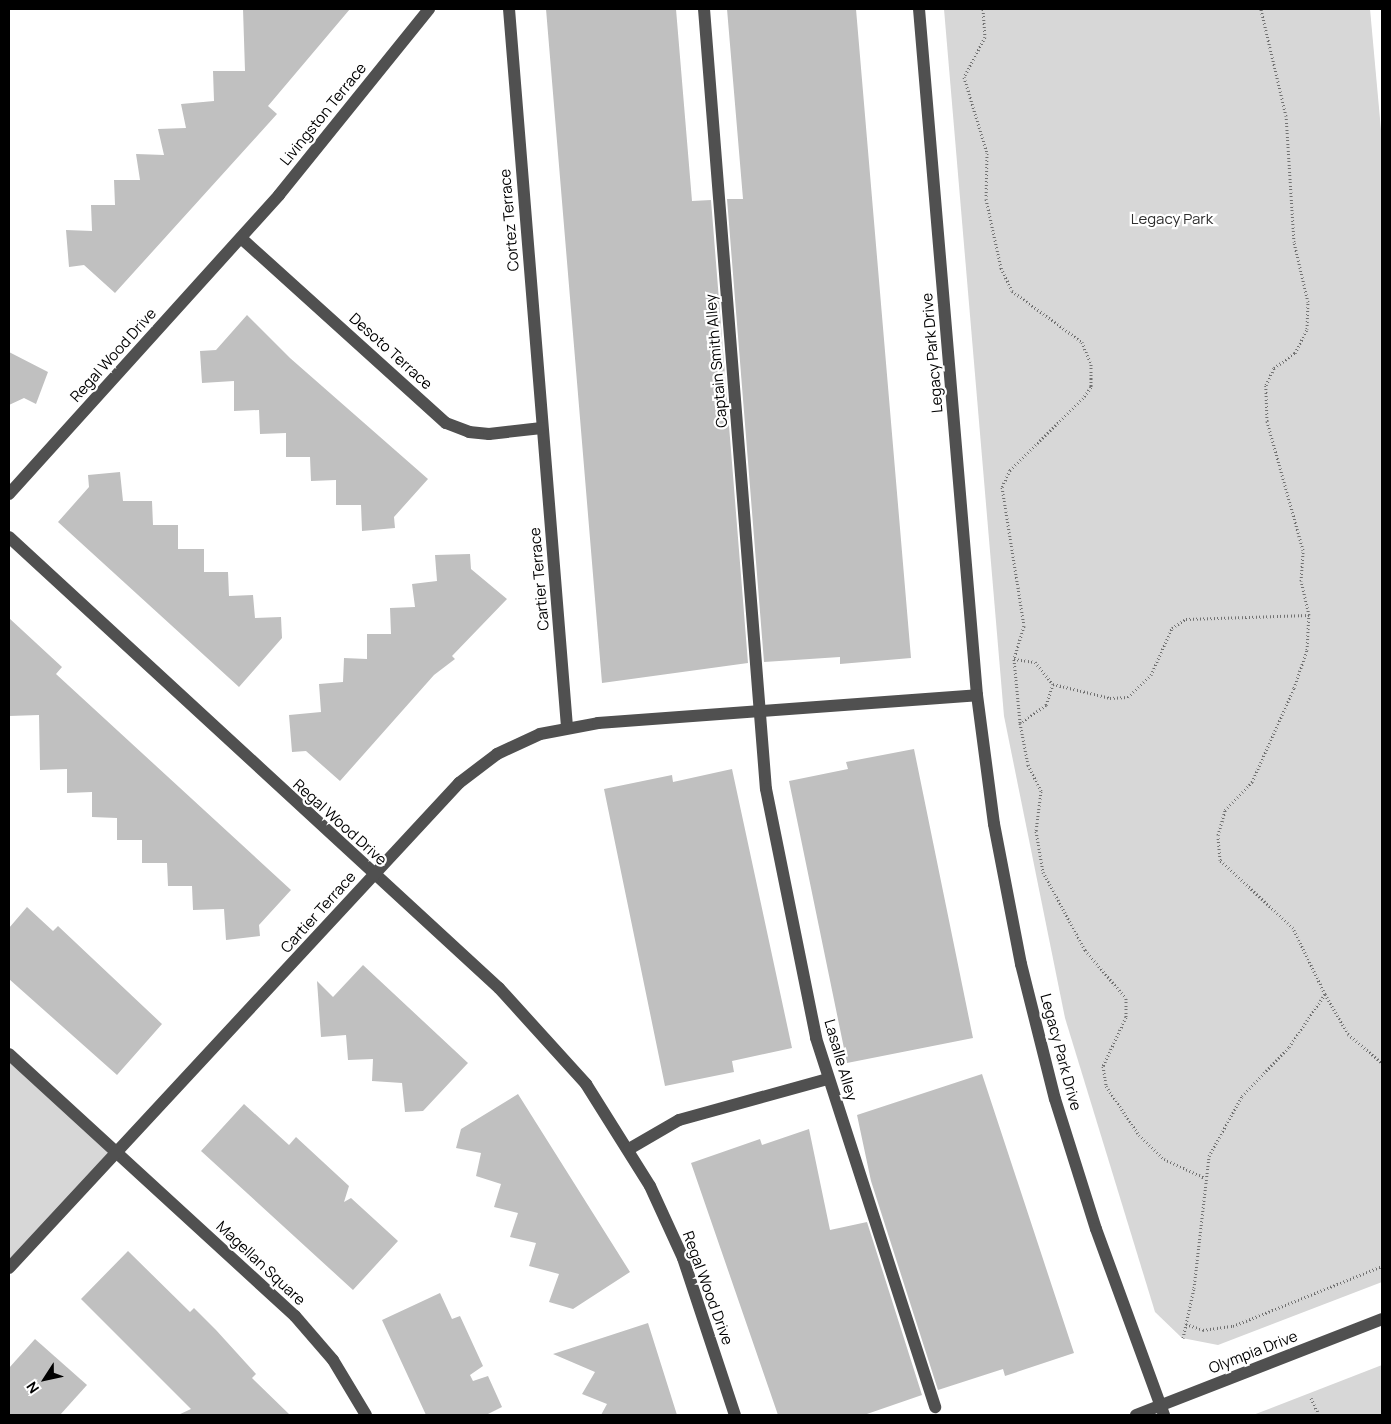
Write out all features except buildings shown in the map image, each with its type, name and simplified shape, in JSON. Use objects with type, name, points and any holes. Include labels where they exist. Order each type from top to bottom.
[{"type":"street","name":"Livingston Terrace","points":[[241,238],[429,9]]},
{"type":"street","name":"Cortez Terrace","points":[[509,9],[542,428]]},
{"type":"street","name":"Captain Smith Alley","points":[[704,9],[760,711]]},
{"type":"street","name":"Legacy Park Drive","points":[[919,9],[976,695],[994,824],[1019,954],[1053,1090],[1096,1229],[1162,1411]]},
{"type":"street","name":"Desoto Terrace","points":[[241,238],[446,423],[469,432],[489,434],[542,428]]},
{"type":"street","name":"Regal Wood Drive","points":[[9,494],[241,238]]},
{"type":"street","name":"Cartier Terrace","points":[[542,428],[567,727]]},
{"type":"street","name":"Regal Wood Drive","points":[[9,537],[534,1023],[586,1084],[629,1149],[683,1258],[735,1415]]},
{"type":"street","points":[[760,711],[976,695]]},
{"type":"street","name":"Cartier Terrace","points":[[114,1150],[160,1110],[374,875],[467,777],[497,754],[567,727],[760,711]]},
{"type":"street","name":"Lasalle Alley","points":[[760,711],[766,789],[828,1079],[936,1407]]},
{"type":"street","name":"Magellan Square","points":[[9,1054],[295,1316],[333,1360],[366,1415]]},
{"type":"street","points":[[629,1149],[680,1120],[828,1079]]},
{"type":"street","points":[[9,1268],[114,1150]]},
{"type":"street","name":"Olympia Drive","points":[[1136,1415],[1162,1411],[1382,1319]]},
{"type":"path","points":[[983,9],[984,38],[964,77],[987,154],[986,199],[1002,268],[1012,291],[1082,342],[1091,364],[1091,387],[1084,398],[1010,470],[1002,487],[1024,626],[1014,659],[1020,723],[1028,765],[1041,791],[1036,831],[1043,872],[1086,950],[1126,998],[1126,1017],[1103,1066],[1106,1086],[1145,1141],[1164,1159],[1205,1178]]},
{"type":"path","points":[[1261,9],[1286,116],[1294,242],[1308,302],[1306,329],[1295,353],[1274,368],[1266,385],[1267,421],[1303,550],[1301,580],[1309,615],[1307,650],[1294,688],[1252,782],[1225,810],[1218,835],[1220,860],[1293,928],[1325,994],[1348,1034],[1382,1063]]},
{"type":"path","points":[[1014,659],[1034,662],[1053,684],[1110,698],[1128,697],[1151,675],[1172,628],[1186,619],[1309,615]]},
{"type":"path","points":[[1020,723],[1046,705],[1053,684]]},
{"type":"path","points":[[1183,1338],[1205,1178],[1222,1127],[1242,1096],[1290,1047],[1325,994]]},
{"type":"path","points":[[1186,1324],[1203,1330],[1233,1326],[1382,1266]]},
{"type":"path","points":[[1311,1398],[1319,1415]]},
{"type":"green space","name":"Legacy Park","points":[[944,9],[1370,9],[1382,141],[1382,1282],[1218,1345],[1182,1338],[1155,1312],[1065,1018],[1004,716]]},
{"type":"green space","points":[[9,1054],[115,1151],[9,1268]]},
{"type":"green space","points":[[1382,1365],[1382,1415],[1253,1415]]}]
